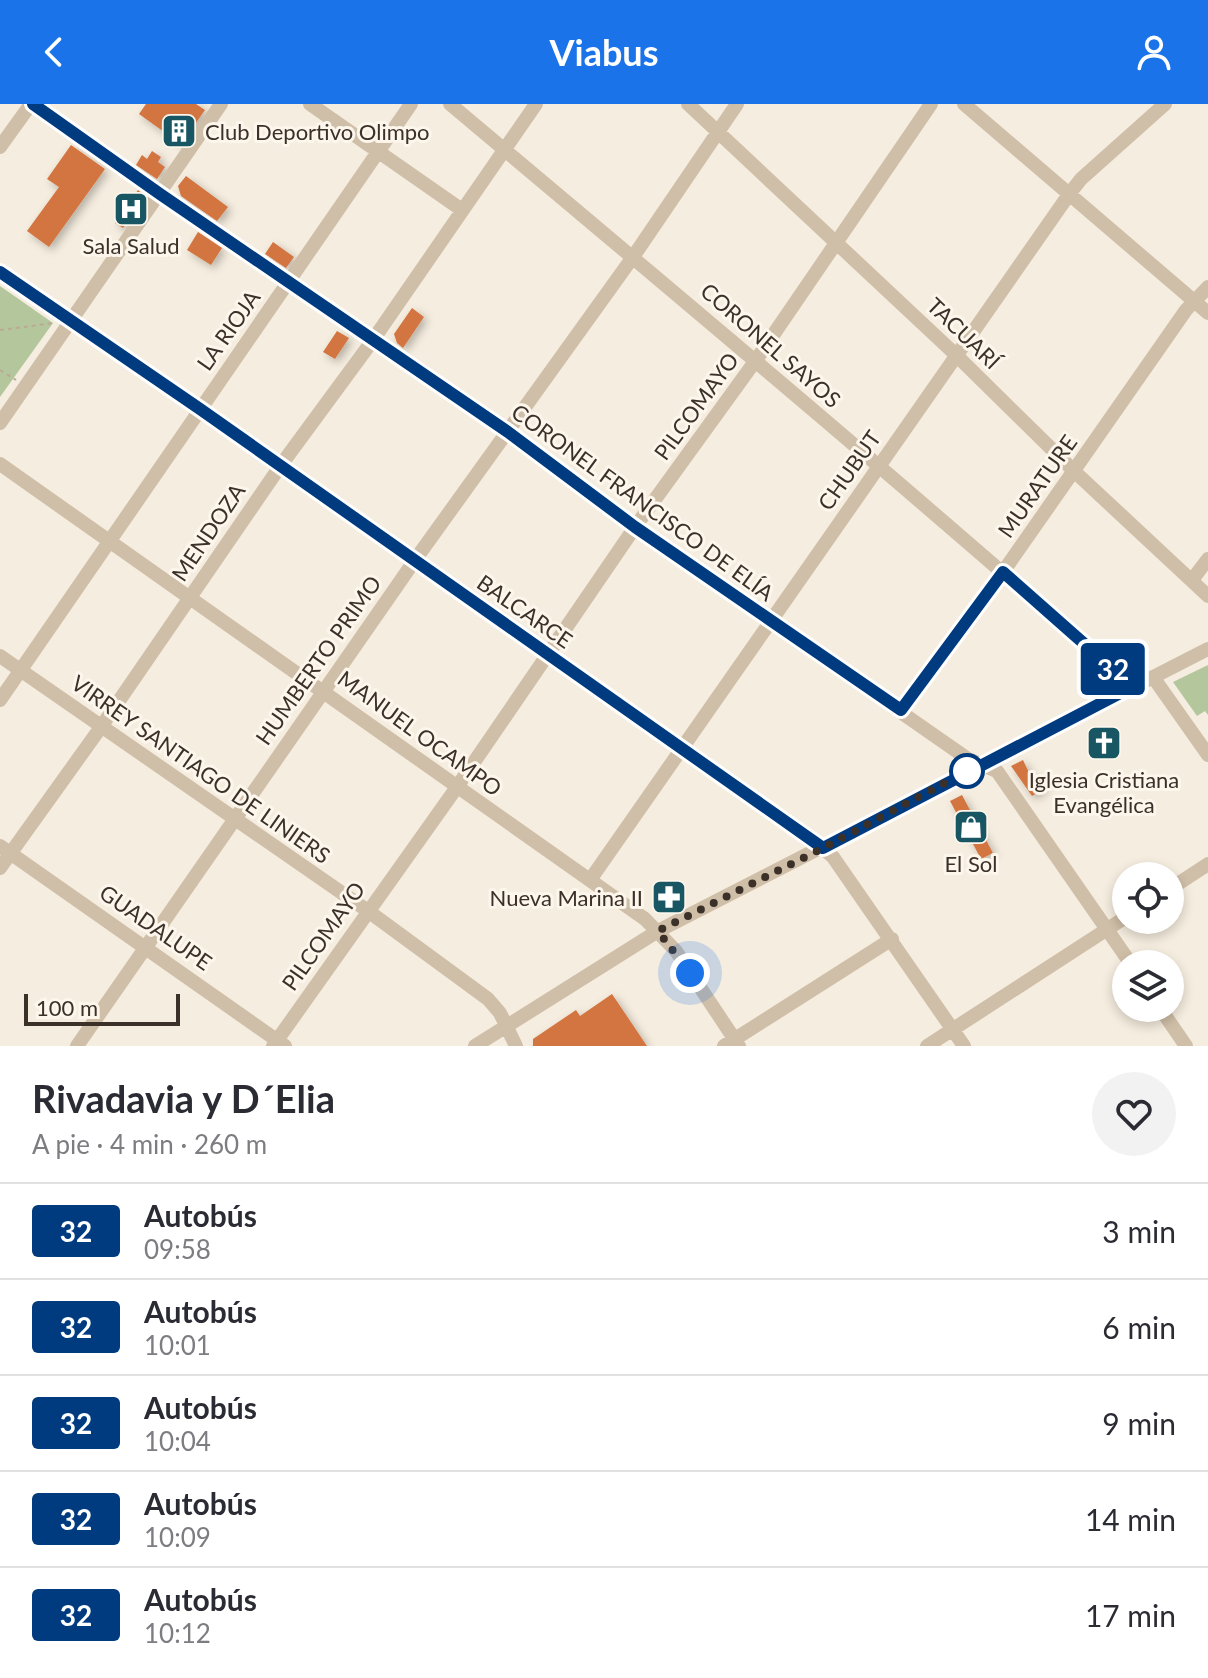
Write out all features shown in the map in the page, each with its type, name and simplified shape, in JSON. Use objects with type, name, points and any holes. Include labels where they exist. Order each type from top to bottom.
[{"type":"street","points":[[0,147],[32,104]]},
{"type":"street","name":"CORONEL FRANCISCO DE ELÍA","points":[[32,104],[508,432],[635,527],[968,759],[997,771],[1122,950]]},
{"type":"street","points":[[0,423],[221,104]]},
{"type":"street","points":[[310,104],[462,210]]},
{"type":"street","name":"LA RIOJA","points":[[0,700],[411,104]]},
{"type":"street","name":"CORONEL SAYOS","points":[[450,104],[1003,572],[1123,678],[1130,688]]},
{"type":"street","name":"MENDOZA","points":[[0,868],[5,849],[101,727],[281,465],[373,340],[536,104]]},
{"type":"street","name":"TACUARÍ","points":[[688,104],[1208,596]]},
{"type":"street","name":"HUMBERTO PRIMO","points":[[77,1046],[415,560],[633,257],[737,104]]},
{"type":"street","name":"PILCOMAYO","points":[[278,1044],[635,527],[837,244],[931,104]]},
{"type":"street","points":[[964,104],[1208,313]]},
{"type":"street","name":"CHUBUT","points":[[590,880],[1070,193],[1081,179],[1165,104]]},
{"type":"street","name":"BALCARCE","points":[[0,272],[281,465],[823,848],[833,857],[892,939],[964,1046]]},
{"type":"street","name":"MURATURE","points":[[901,710],[1075,472],[1194,300],[1208,287]]},
{"type":"street","name":"MANUEL OCAMPO","points":[[0,464],[324,691],[658,931],[676,951],[732,1044]]},
{"type":"street","points":[[1192,580],[1208,559]]},
{"type":"street","points":[[475,1046],[658,931],[1208,649]]},
{"type":"street","name":"VIRREY SANTIAGO DE LINIERS","points":[[0,656],[368,911],[488,999],[495,1005],[516,1046]]},
{"type":"street","points":[[1153,677],[1208,755]]},
{"type":"street","name":"GUADALUPE","points":[[5,849],[278,1044]]},
{"type":"street","points":[[1184,880],[1208,864]]},
{"type":"street","points":[[927,1046],[1112,926]]},
{"type":"street","points":[[732,1044],[892,939]]},
{"type":"street","points":[[1170,1022],[1186,1046]]},
{"type":"path","points":[[0,330],[71,321]]},
{"type":"path","points":[[0,370],[26,386]]},
{"type":"green space","points":[[0,286],[53,323],[0,397]]},
{"type":"green space","points":[[1208,665],[1208,715],[1205,711],[1197,716],[1173,682]]},
{"type":"building","name":"Club Deportivo Olimpo","points":[[146,104],[196,104],[205,110],[181,144],[139,114]]},
{"type":"building","points":[[71,145],[105,169],[49,247],[27,231],[59,187],[47,179]]},
{"type":"building","points":[[152,151],[161,157],[158,162],[165,167],[157,179],[136,165],[142,155],[147,159]]},
{"type":"building","points":[[186,176],[228,207],[217,221],[181,196],[178,186]]},
{"type":"building","name":"Sala Salud","points":[[138,190],[145,196],[123,228],[115,223]]},
{"type":"building","points":[[198,232],[222,248],[211,265],[187,250]]},
{"type":"building","points":[[273,242],[294,257],[286,268],[265,254]]},
{"type":"building","points":[[412,308],[424,317],[403,348],[394,334]]},
{"type":"building","points":[[337,331],[349,338],[335,359],[323,352]]},
{"type":"building","points":[[1023,760],[1032,779],[1040,775],[1044,789],[1032,796],[1011,766]]},
{"type":"building","name":"El Sol","points":[[962,795],[993,853],[981,859],[950,801]]},
{"type":"building","points":[[612,994],[647,1046],[533,1046],[533,1039],[576,1010],[580,1016]]},
{"type":"bus line","name":"32","points":[[0,272],[200,409],[823,848],[1130,688],[1123,678],[1003,572],[901,710],[635,527],[508,432],[33,104]]},
{"type":"place","name":"Club Deportivo Olimpo","points":[[179,131]]},
{"type":"place","name":"Sala Salud","points":[[131,209]]},
{"type":"place","name":"Iglesia Cristiana Evangélica","points":[[1104,743]]},
{"type":"place","name":"El Sol","points":[[971,827]]},
{"type":"place","name":"Nueva Marina II","points":[[669,897]]},
{"type":"route","points":[[690,973],[658,931],[967,771]]}]
